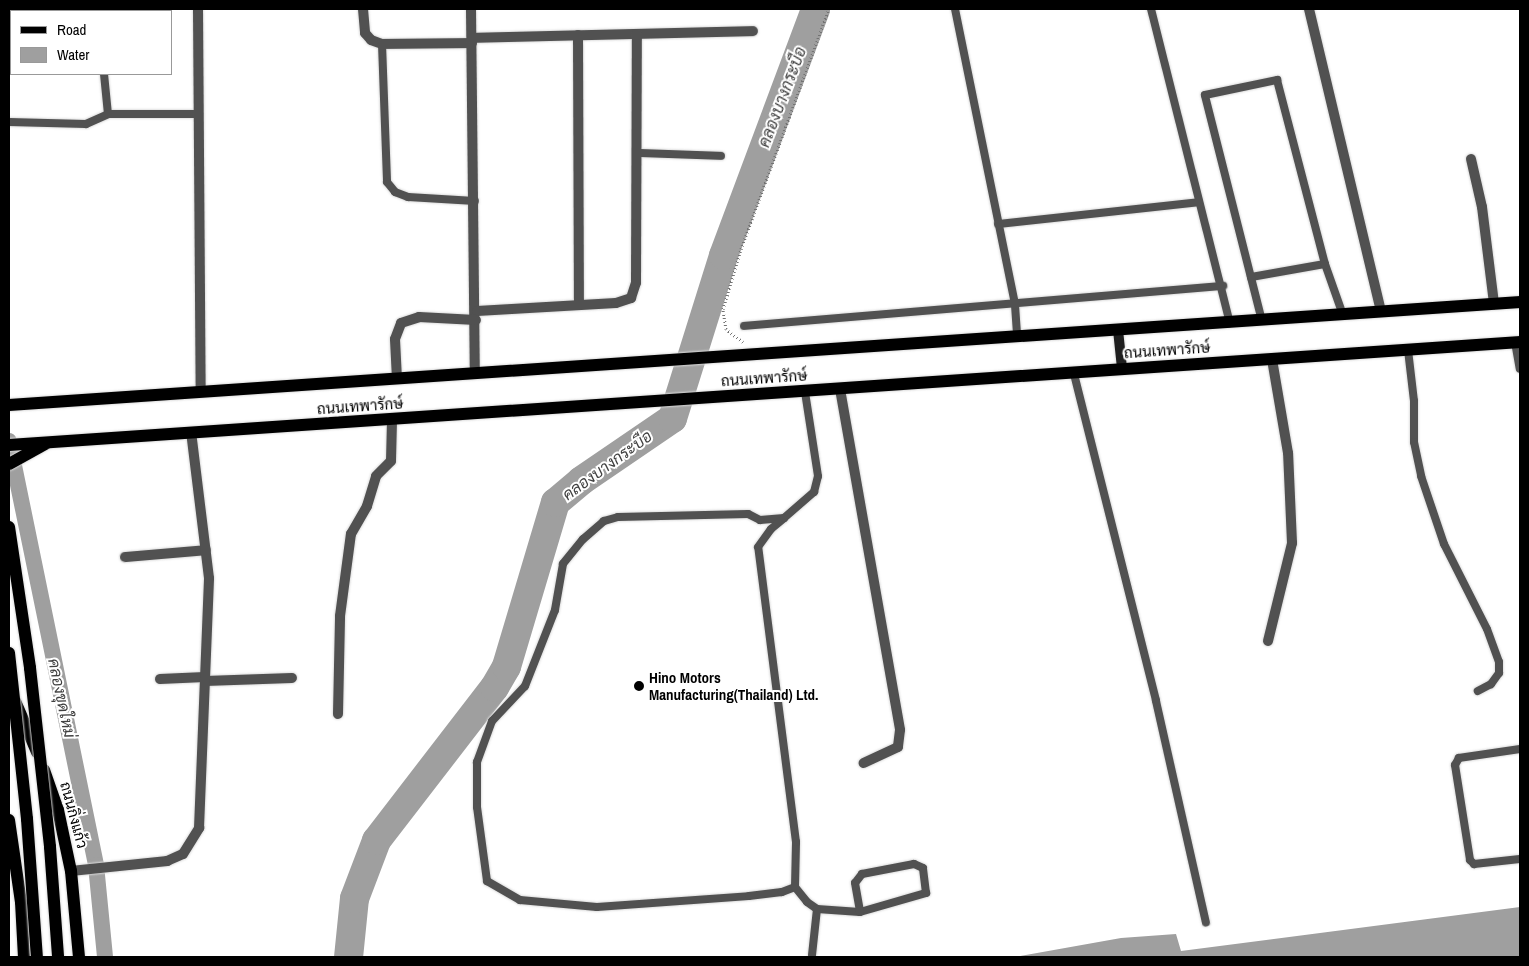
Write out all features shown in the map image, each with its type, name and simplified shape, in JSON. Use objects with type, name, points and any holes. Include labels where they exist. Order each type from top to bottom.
[{"type":"main road","name":"ถนนเทพารักษ์","points":[[9,406],[758,356],[1520,302]]},
{"type":"main road","points":[[1118,330],[1122,369]]},
{"type":"main road","name":"ถนนเทพารักษ์","points":[[9,445],[1074,374],[1122,369],[1518,342]]},
{"type":"main road","points":[[9,464],[49,442]]},
{"type":"main road","points":[[9,527],[30,668],[50,847],[58,957]]},
{"type":"main road","points":[[9,653],[27,819],[37,957]]},
{"type":"main road","name":"ถนนกิ่งแก้ว","points":[[9,688],[47,777],[72,873],[80,957]]},
{"type":"main road","points":[[9,820],[18,880],[24,957]]},
{"type":"street","points":[[198,9],[201,392]]},
{"type":"street","points":[[362,9],[364,33],[371,40],[382,44],[578,35],[753,31]]},
{"type":"street","points":[[472,9],[477,316],[476,374]]},
{"type":"street","points":[[1308,9],[1382,311]]},
{"type":"street","points":[[397,379],[395,339],[401,323],[419,317],[477,316],[616,303],[630,298],[636,284],[637,34]]},
{"type":"street","points":[[578,35],[579,305]]},
{"type":"street","points":[[1471,159],[1482,207],[1494,304]]},
{"type":"street","points":[[1268,641],[1292,543],[1288,453],[1272,359]]},
{"type":"street","points":[[840,389],[900,730],[898,747],[863,763]]},
{"type":"street","points":[[338,714],[340,616],[351,534],[367,506],[376,476],[391,461],[392,420]]},
{"type":"street","points":[[72,873],[111,865],[167,861],[182,854],[198,828],[209,578],[191,432]]},
{"type":"street","points":[[125,557],[206,550]]},
{"type":"street","points":[[160,679],[292,678]]},
{"type":"lane","points":[[955,9],[1015,305],[1017,337]]},
{"type":"lane","points":[[1151,9],[1199,202],[1223,286],[1230,323]]},
{"type":"lane","points":[[382,44],[387,182],[395,192],[408,197],[475,201]]},
{"type":"lane","points":[[104,75],[108,114]]},
{"type":"lane","points":[[1262,321],[1205,95],[1277,80],[1325,264],[1343,315]]},
{"type":"lane","points":[[9,122],[86,124],[108,114],[199,114]]},
{"type":"lane","points":[[637,153],[721,156]]},
{"type":"lane","points":[[998,224],[1199,202]]},
{"type":"lane","points":[[1251,278],[1325,264]]},
{"type":"lane","points":[[744,326],[1015,305],[1223,286]]},
{"type":"lane","points":[[1518,342],[1520,369]]},
{"type":"lane","points":[[1408,350],[1414,401],[1414,442],[1421,476],[1444,544],[1487,629],[1499,662],[1499,673],[1491,684],[1478,691]]},
{"type":"lane","points":[[1074,374],[1156,701],[1206,922]]},
{"type":"lane","points":[[805,392],[818,476],[814,492],[770,529],[758,547],[796,842],[795,887],[816,908],[860,912],[926,893],[923,868],[914,864],[862,874],[855,883],[860,912]]},
{"type":"lane","points":[[784,518],[760,520],[748,514],[618,517],[604,521],[583,539],[564,564],[554,610],[525,686],[492,721],[478,762],[477,807],[487,881],[520,900],[597,907],[749,896],[782,892],[795,887]]},
{"type":"lane","points":[[1520,749],[1459,758],[1455,766],[1470,860],[1474,864],[1520,859]]},
{"type":"lane","points":[[812,956],[816,908]]},
{"type":"path","points":[[758,356],[726,329],[723,309],[740,249],[829,9]]},
{"type":"water","points":[[1520,907],[1520,957],[1014,957],[1121,938],[1176,934],[1181,951]]},
{"type":"waterway","name":"คลองบางกระบือ","points":[[348,957],[354,898],[376,840],[494,687],[506,666],[555,502],[581,480],[672,418],[723,255],[815,9]]},
{"type":"waterway","name":"คลองขุดใหม่","points":[[9,441],[96,865],[105,957]]},
{"type":"place","name":"Hino Motors Manufacturing(Thailand) Ltd.","points":[[639,686]]}]
